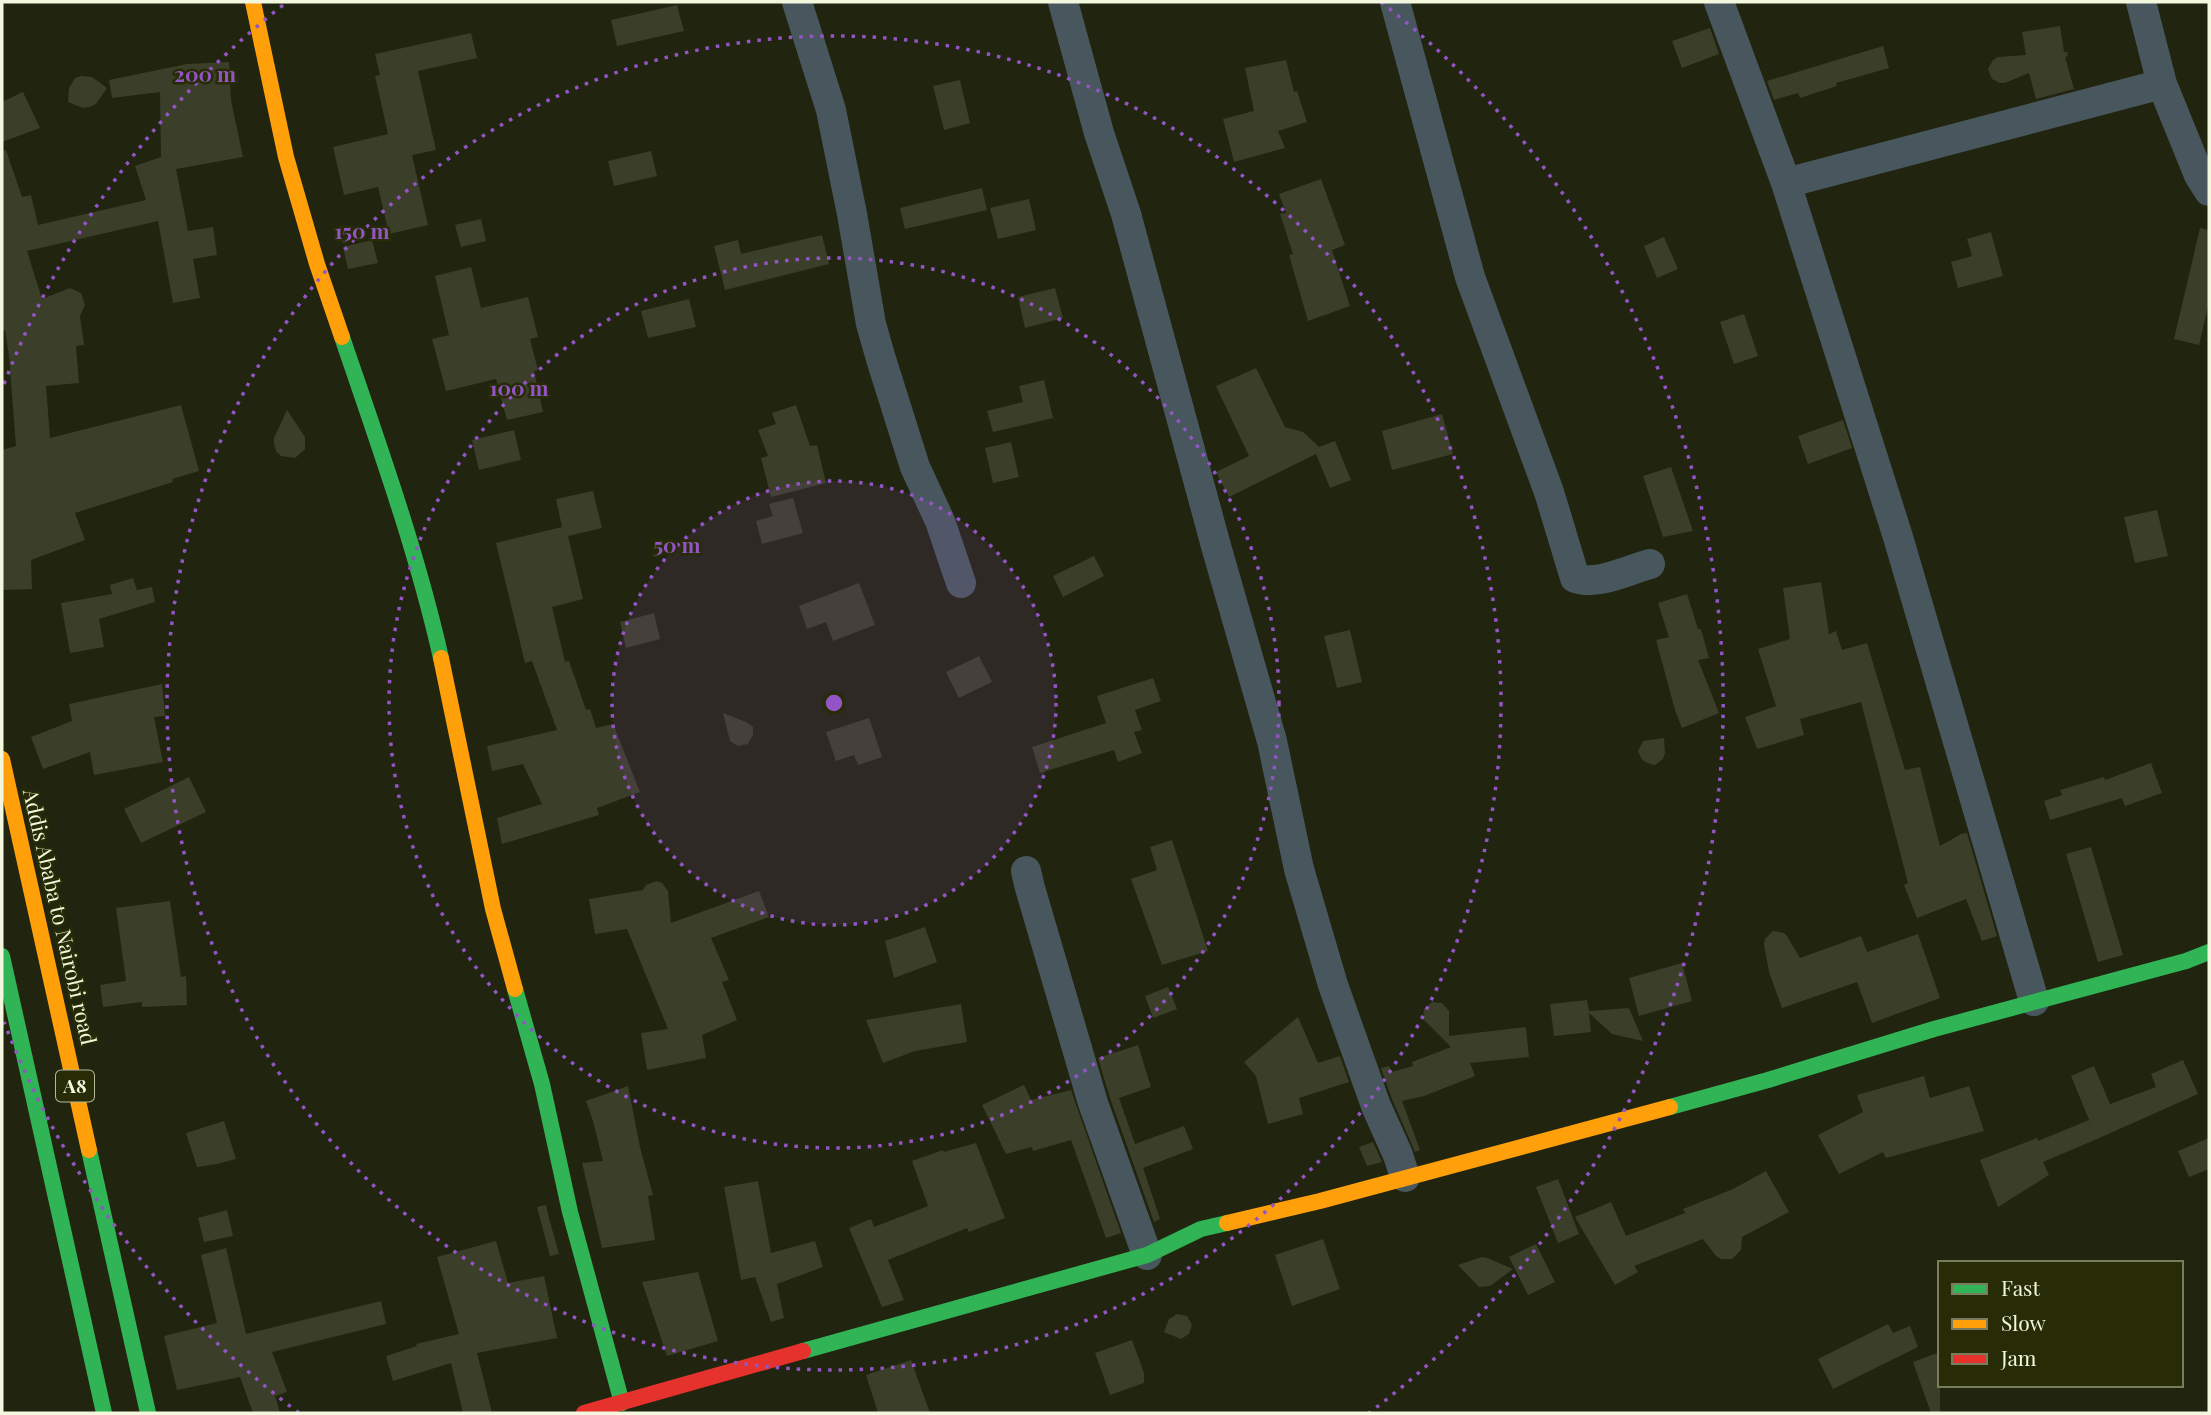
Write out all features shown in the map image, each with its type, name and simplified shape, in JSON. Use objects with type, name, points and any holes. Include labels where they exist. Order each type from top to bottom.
[{"type":"main road","points":[[253,2],[286,157],[305,224],[427,597],[493,909],[542,1084],[570,1212],[622,1403]]},
{"type":"main road","name":"Addis Ababa to Nairobi road","points":[[2,759],[148,1413]]},
{"type":"main road","points":[[584,1413],[1147,1255],[1200,1229],[1320,1201],[1768,1080],[1934,1029],[2186,961],[2209,952]]},
{"type":"main road","name":"A8","points":[[2,956],[104,1413]]},
{"type":"street","points":[[797,2],[831,110],[871,324],[915,467],[940,521],[961,583]]},
{"type":"street","points":[[1063,2],[1099,133],[1126,214],[1272,741],[1303,882],[1333,985],[1376,1106],[1405,1177]]},
{"type":"street","points":[[1395,2],[1470,277],[1549,492],[1575,578],[1601,578],[1650,564]]},
{"type":"street","points":[[1719,2],[1786,183],[1898,537],[2035,1001]]},
{"type":"street","points":[[2141,2],[2162,84],[2199,175],[2209,191]]},
{"type":"street","points":[[1786,183],[2162,84]]},
{"type":"street","points":[[1026,871],[1093,1103],[1147,1255]]},
{"type":"building","points":[[677,5],[684,31],[617,46],[611,20]]},
{"type":"building","points":[[2060,26],[2074,89],[2036,99],[2029,73],[2005,83],[1992,79],[1988,69],[1993,60],[1998,57],[2026,55],[2022,32]]},
{"type":"building","points":[[1710,28],[1719,54],[1682,68],[1672,41]]},
{"type":"building","points":[[471,33],[477,58],[418,71],[436,150],[412,155],[428,225],[389,234],[378,187],[344,195],[333,147],[388,134],[375,76],[380,75],[375,54]]},
{"type":"building","points":[[1883,46],[1889,68],[1836,83],[1837,86],[1800,98],[1798,93],[1774,100],[1767,81]]},
{"type":"building","points":[[1286,60],[1294,92],[1297,91],[1307,122],[1278,131],[1285,148],[1234,162],[1223,119],[1254,111],[1245,68]]},
{"type":"building","points":[[229,62],[231,100],[243,157],[176,169],[188,231],[213,227],[217,255],[193,259],[200,298],[173,303],[158,221],[27,251],[42,299],[70,288],[81,293],[85,305],[80,316],[84,345],[76,346],[79,383],[46,386],[50,438],[181,405],[199,471],[75,513],[85,540],[31,560],[32,589],[2,590],[2,450],[16,446],[9,356],[5,330],[2,331],[2,151],[6,150],[22,197],[31,195],[38,225],[146,200],[135,166],[161,157],[160,92],[112,98],[109,80],[187,64]]},
{"type":"building","points":[[92,77],[107,88],[96,104],[90,107],[83,108],[68,102],[69,88],[75,78]]},
{"type":"building","points":[[960,80],[970,123],[944,130],[933,86]]},
{"type":"building","points":[[23,92],[40,128],[2,142],[2,102]]},
{"type":"building","points":[[651,151],[657,176],[614,186],[608,161]]},
{"type":"building","points":[[1321,179],[1345,245],[1332,250],[1350,306],[1308,321],[1289,255],[1293,254],[1280,214],[1286,213],[1279,194]]},
{"type":"building","points":[[982,188],[987,210],[905,229],[900,208]]},
{"type":"building","points":[[1029,199],[1036,230],[998,239],[990,208]]},
{"type":"building","points":[[481,219],[486,241],[461,247],[455,225]]},
{"type":"building","points":[[2200,228],[2209,230],[2209,302],[2199,345],[2174,339]]},
{"type":"building","points":[[1991,232],[2003,276],[1958,288],[1951,262],[1972,256],[1967,239]]},
{"type":"building","points":[[822,235],[829,264],[725,290],[714,246],[738,240],[741,254]]},
{"type":"building","points":[[1664,237],[1678,269],[1657,278],[1644,246]]},
{"type":"building","points":[[372,240],[378,263],[348,269],[343,247]]},
{"type":"building","points":[[471,267],[481,308],[528,297],[538,337],[530,339],[538,370],[534,371],[543,412],[507,420],[496,379],[446,391],[432,339],[449,335],[435,276]]},
{"type":"building","points":[[1055,288],[1063,318],[1025,328],[1018,297]]},
{"type":"building","points":[[689,299],[696,327],[648,338],[641,311]]},
{"type":"building","points":[[1744,314],[1758,356],[1734,364],[1720,322]]},
{"type":"building","points":[[1256,368],[1285,427],[1303,432],[1319,447],[1335,441],[1351,480],[1330,488],[1316,454],[1229,497],[1216,472],[1249,456],[1216,386]]},
{"type":"building","points":[[1044,380],[1053,418],[993,432],[987,411],[1023,402],[1019,386]]},
{"type":"building","points":[[796,405],[810,446],[817,445],[826,483],[771,497],[761,458],[768,456],[758,430],[776,424],[772,413]]},
{"type":"building","points":[[287,410],[305,437],[305,449],[295,458],[281,456],[274,444],[274,438]]},
{"type":"building","points":[[1442,414],[1453,454],[1392,470],[1382,431]]},
{"type":"building","points":[[1843,420],[1852,448],[1808,464],[1798,436]]},
{"type":"building","points":[[514,430],[521,460],[479,470],[472,440]]},
{"type":"building","points":[[1011,442],[1019,477],[993,483],[985,448]]},
{"type":"building","points":[[1671,467],[1693,531],[1663,537],[1643,476]]},
{"type":"building","points":[[593,491],[602,528],[568,536],[583,599],[552,607],[565,662],[569,661],[586,710],[590,709],[596,728],[613,724],[640,792],[597,808],[599,815],[502,844],[497,818],[542,804],[523,764],[492,771],[487,746],[557,730],[532,661],[525,663],[496,543],[562,527],[556,499]]},
{"type":"building","points":[[793,498],[803,533],[762,544],[756,521],[773,516],[769,504]]},
{"type":"building","points":[[2157,510],[2168,556],[2135,563],[2124,517]]},
{"type":"building","points":[[1094,556],[1104,576],[1063,597],[1053,576]]},
{"type":"building","points":[[133,578],[137,590],[152,587],[155,602],[99,619],[104,647],[70,653],[61,603],[112,594],[110,585]]},
{"type":"building","points":[[1821,582],[1829,634],[1836,631],[1842,650],[1867,643],[1905,770],[1920,767],[1940,846],[1967,833],[1997,936],[1982,941],[1966,899],[1917,918],[1904,885],[1908,883],[1861,702],[1800,719],[1804,735],[1757,749],[1745,717],[1776,706],[1758,649],[1790,639],[1783,588]]},
{"type":"building","points":[[859,583],[875,625],[833,641],[826,622],[807,629],[799,606]]},
{"type":"building","points":[[1687,594],[1709,658],[1698,660],[1719,713],[1682,728],[1656,640],[1669,637],[1658,603]]},
{"type":"building","points":[[654,613],[660,639],[626,648],[620,622]]},
{"type":"building","points":[[1350,630],[1362,682],[1337,688],[1324,636]]},
{"type":"building","points":[[979,656],[992,682],[959,698],[946,672]]},
{"type":"building","points":[[1153,678],[1161,701],[1135,710],[1142,730],[1134,732],[1142,753],[1118,762],[1114,750],[1040,773],[1032,747],[1106,723],[1097,696]]},
{"type":"building","points":[[162,684],[165,716],[154,717],[163,762],[94,775],[90,752],[43,769],[31,737],[72,721],[69,704]]},
{"type":"building","points":[[723,713],[753,727],[753,735],[748,744],[738,746],[730,741]]},
{"type":"building","points":[[869,718],[882,757],[858,765],[854,755],[836,761],[826,732]]},
{"type":"building","points":[[1664,738],[1663,759],[1655,765],[1642,760],[1638,751],[1643,741]]},
{"type":"building","points":[[2151,763],[2162,793],[2125,806],[2122,798],[2050,820],[2044,801],[2062,795],[2060,790],[2104,777],[2105,780]]},
{"type":"building","points":[[189,777],[206,812],[141,843],[124,809]]},
{"type":"building","points":[[1172,840],[1208,951],[1162,965],[1131,879],[1157,870],[1150,847]]},
{"type":"building","points":[[2091,847],[2123,955],[2098,962],[2066,854]]},
{"type":"building","points":[[657,881],[668,891],[671,923],[759,891],[769,917],[711,938],[729,980],[722,982],[737,1020],[702,1035],[706,1058],[647,1070],[641,1033],[668,1029],[627,929],[595,934],[589,899],[643,890],[646,885]]},
{"type":"building","points":[[170,901],[181,977],[186,976],[187,1005],[142,1007],[142,1002],[103,1007],[100,985],[126,981],[116,908]]},
{"type":"building","points":[[925,927],[937,962],[894,978],[885,941]]},
{"type":"building","points":[[1773,931],[1787,936],[1800,958],[1861,936],[1867,952],[1918,934],[1940,998],[1872,1023],[1857,982],[1782,1008],[1769,972],[1764,944]]},
{"type":"building","points":[[1682,963],[1692,1001],[1639,1016],[1629,978]]},
{"type":"building","points":[[1168,987],[1177,1009],[1153,1018],[1145,996]]},
{"type":"building","points":[[1587,1000],[1589,1011],[1629,1008],[1643,1041],[1612,1034],[1589,1013],[1591,1032],[1554,1036],[1550,1004]]},
{"type":"building","points":[[1432,1002],[1442,1003],[1449,1011],[1449,1036],[1526,1027],[1529,1057],[1470,1063],[1475,1076],[1424,1096],[1402,1101],[1420,1150],[1415,1152],[1381,1068],[1389,1066],[1392,1072],[1413,1066],[1412,1062],[1451,1047],[1423,1019],[1424,1009]]},
{"type":"building","points":[[961,1004],[967,1042],[915,1051],[883,1063],[866,1020]]},
{"type":"building","points":[[1298,1017],[1318,1063],[1340,1056],[1349,1082],[1299,1098],[1303,1114],[1268,1124],[1256,1076],[1244,1062]]},
{"type":"building","points":[[1138,1045],[1151,1087],[1119,1098],[1135,1144],[1184,1126],[1193,1149],[1143,1168],[1160,1219],[1154,1222],[1098,1058]]},
{"type":"building","points":[[2183,1060],[2198,1094],[2097,1139],[2071,1076],[2094,1066],[2110,1104],[2156,1087],[2151,1074]]},
{"type":"building","points":[[1924,1076],[1930,1098],[1969,1086],[1984,1131],[1886,1158],[1883,1152],[1839,1174],[1818,1135],[1863,1112],[1857,1095]]},
{"type":"building","points":[[1024,1085],[1031,1100],[1071,1090],[1121,1233],[1106,1238],[1071,1140],[1033,1151],[1032,1147],[1006,1154],[982,1105]]},
{"type":"building","points":[[628,1086],[653,1195],[648,1196],[655,1240],[602,1248],[582,1163],[603,1161],[586,1101]]},
{"type":"building","points":[[2089,1120],[2097,1139],[2043,1162],[2049,1175],[1998,1207],[1980,1160],[2037,1138],[2038,1141]]},
{"type":"building","points":[[224,1121],[236,1159],[197,1167],[186,1133]]},
{"type":"building","points":[[2209,1138],[2209,1169],[2189,1177],[2178,1151]]},
{"type":"building","points":[[1373,1142],[1382,1162],[1367,1166],[1359,1147]]},
{"type":"building","points":[[976,1143],[1005,1218],[969,1232],[967,1228],[888,1260],[904,1300],[882,1307],[849,1228],[871,1219],[874,1227],[928,1206],[912,1161],[943,1150],[944,1152]]},
{"type":"building","points":[[1766,1171],[1789,1212],[1742,1237],[1741,1250],[1732,1259],[1716,1256],[1703,1239],[1634,1266],[1638,1272],[1615,1285],[1575,1217],[1611,1202],[1626,1236],[1685,1213],[1683,1209],[1733,1189]]},
{"type":"building","points":[[1558,1179],[1579,1234],[1558,1243],[1536,1187]]},
{"type":"building","points":[[758,1181],[771,1253],[815,1241],[823,1267],[777,1284],[784,1318],[771,1322],[755,1277],[741,1280],[724,1187]]},
{"type":"building","points":[[546,1205],[559,1254],[550,1256],[537,1207]]},
{"type":"building","points":[[227,1210],[233,1236],[204,1242],[198,1218]]},
{"type":"building","points":[[1323,1239],[1340,1289],[1292,1306],[1275,1255]]},
{"type":"building","points":[[496,1241],[508,1283],[544,1276],[557,1338],[477,1353],[492,1413],[463,1413],[451,1363],[393,1381],[386,1356],[417,1346],[416,1344],[459,1334],[437,1257]]},
{"type":"building","points":[[1536,1244],[1555,1282],[1528,1295],[1509,1257]]},
{"type":"building","points":[[226,1248],[246,1334],[381,1301],[386,1324],[272,1352],[287,1392],[275,1396],[280,1413],[253,1413],[240,1377],[177,1390],[164,1336],[217,1323],[201,1255]]},
{"type":"building","points":[[1482,1257],[1513,1269],[1490,1286],[1479,1287],[1458,1265]]},
{"type":"building","points":[[698,1272],[718,1341],[667,1356],[642,1282]]},
{"type":"building","points":[[1177,1314],[1187,1316],[1192,1325],[1189,1334],[1181,1339],[1164,1332],[1169,1319]]},
{"type":"building","points":[[1888,1324],[1893,1333],[1910,1326],[1918,1347],[1833,1389],[1818,1359]]},
{"type":"building","points":[[1132,1340],[1144,1373],[1144,1383],[1110,1395],[1095,1353]]},
{"type":"building","points":[[1938,1353],[1940,1413],[1931,1413],[1913,1362]]},
{"type":"building","points":[[911,1360],[930,1413],[878,1413],[866,1375]]},
{"type":"traffic: fast","points":[[342,337],[408,536],[441,658]]},
{"type":"traffic: fast","points":[[1670,1107],[1934,1029],[2186,961],[2209,952]]},
{"type":"traffic: fast","points":[[2,956],[104,1413]]},
{"type":"traffic: fast","points":[[515,989],[542,1084],[570,1212],[622,1403]]},
{"type":"traffic: fast","points":[[89,1150],[148,1413]]},
{"type":"traffic: fast","points":[[803,1351],[1147,1255],[1201,1229],[1227,1223]]},
{"type":"traffic: slow","points":[[253,2],[286,157],[317,264],[342,337]]},
{"type":"traffic: slow","points":[[441,658],[493,909],[515,989]]},
{"type":"traffic: slow","points":[[2,759],[89,1150]]},
{"type":"traffic: slow","points":[[1227,1223],[1320,1201],[1670,1107]]},
{"type":"traffic: jam","points":[[584,1413],[803,1351]]}]
